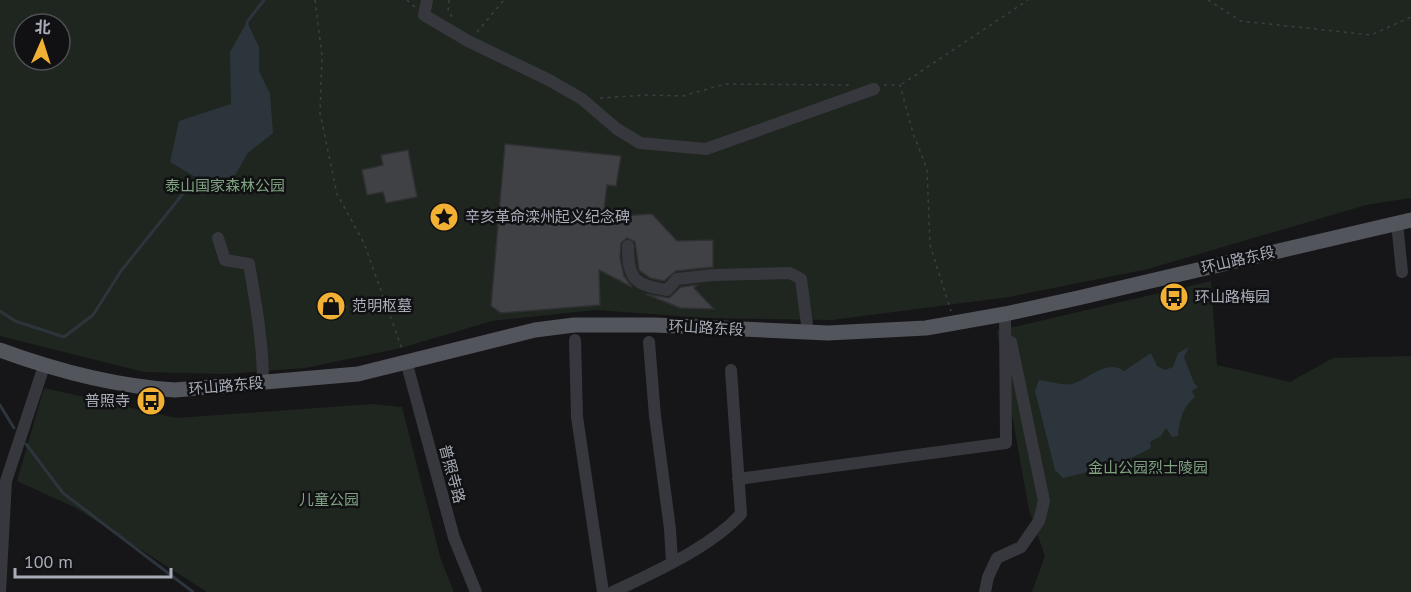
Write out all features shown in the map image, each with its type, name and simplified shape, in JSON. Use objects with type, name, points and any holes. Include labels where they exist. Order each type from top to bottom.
[{"type":"main road","name":"环山路东段","points":[[0,350],[75,375],[175,390],[358,374],[535,330],[574,325],[655,325],[808,332],[926,328],[1005,314],[1404,222]]},
{"type":"street","points":[[427,0],[424,15],[468,41],[549,80],[582,99],[617,129],[640,143],[706,149],[874,89]]},
{"type":"street","points":[[1402,272],[1404,222]]},
{"type":"street","points":[[218,238],[225,260],[249,264],[263,361],[263,383]]},
{"type":"street","points":[[628,246],[628,266],[631,275],[647,287],[667,290],[677,279],[713,275],[790,273],[801,279],[808,332]]},
{"type":"street","points":[[738,479],[1006,443],[1005,314]]},
{"type":"street","points":[[985,592],[988,577],[997,558],[1021,547],[1039,521],[1044,501],[1005,314]]},
{"type":"street","points":[[575,340],[577,417],[603,592]]},
{"type":"street","points":[[649,342],[672,563]]},
{"type":"street","name":"普照寺路","points":[[406,361],[454,538],[476,592]]},
{"type":"street","points":[[0,592],[6,481],[44,366]]},
{"type":"street","points":[[613,592],[672,563],[730,526],[741,514],[731,370]]},
{"type":"path","points":[[315,0],[322,56],[320,113],[337,194],[364,243],[406,361]]},
{"type":"path","points":[[468,41],[504,0]]},
{"type":"path","points":[[900,85],[1028,0]]},
{"type":"path","points":[[1208,0],[1240,21],[1371,35],[1411,17]]},
{"type":"path","points":[[337,308],[378,305],[385,302]]},
{"type":"green space","name":"泰山国家森林公园","points":[[0,0],[1411,0],[1411,198],[1366,205],[1148,269],[1009,297],[832,320],[706,318],[595,310],[492,321],[401,348],[305,368],[224,374],[144,372],[0,336]]},
{"type":"green space","name":"金山公园烈士陵园","points":[[1211,281],[1217,365],[1290,382],[1333,358],[1411,356],[1411,592],[1032,592],[1045,556],[1029,510],[997,331]]},
{"type":"green space","name":"儿童公园","points":[[44,388],[176,418],[372,404],[402,407],[441,560],[454,592],[207,592],[76,508],[17,481]]},
{"type":"shaded area","points":[[247,22],[259,47],[259,71],[270,94],[273,133],[248,153],[224,194],[170,162],[179,121],[231,104],[230,52]]},
{"type":"shaded area","points":[[1189,347],[1184,357],[1194,383],[1198,387],[1192,391],[1195,397],[1182,414],[1178,436],[1172,437],[1166,428],[1161,436],[1150,442],[1151,448],[1119,463],[1097,470],[1063,478],[1055,470],[1035,391],[1039,380],[1072,384],[1104,368],[1118,368],[1124,371],[1151,353],[1157,366],[1165,370],[1173,367],[1178,353]]},
{"type":"building","points":[[505,144],[621,156],[616,186],[607,185],[603,217],[652,214],[677,241],[713,240],[713,267],[676,271],[664,281],[650,278],[639,270],[635,242],[627,238],[621,243],[620,258],[624,276],[632,287],[599,270],[600,305],[501,313],[491,306]]},
{"type":"building","points":[[408,150],[417,197],[386,203],[383,192],[367,195],[362,170],[383,165],[381,155]]},
{"type":"building","points":[[697,285],[694,288],[714,309],[680,308],[646,294],[669,298],[681,287]]},
{"type":"waterway","points":[[247,25],[264,0]]},
{"type":"waterway","points":[[0,311],[15,321],[64,337],[93,315],[121,271],[198,175]]},
{"type":"waterway","points":[[0,405],[14,428]]},
{"type":"waterway","points":[[26,444],[63,493],[193,592]]},
{"type":"place","name":"辛亥革命滦州起义纪念碑","points":[[444,217]]},
{"type":"place","name":"环山路梅园","points":[[1174,297]]},
{"type":"place","name":"范明枢墓","points":[[331,306]]},
{"type":"place","name":"普照寺","points":[[151,401]]}]
